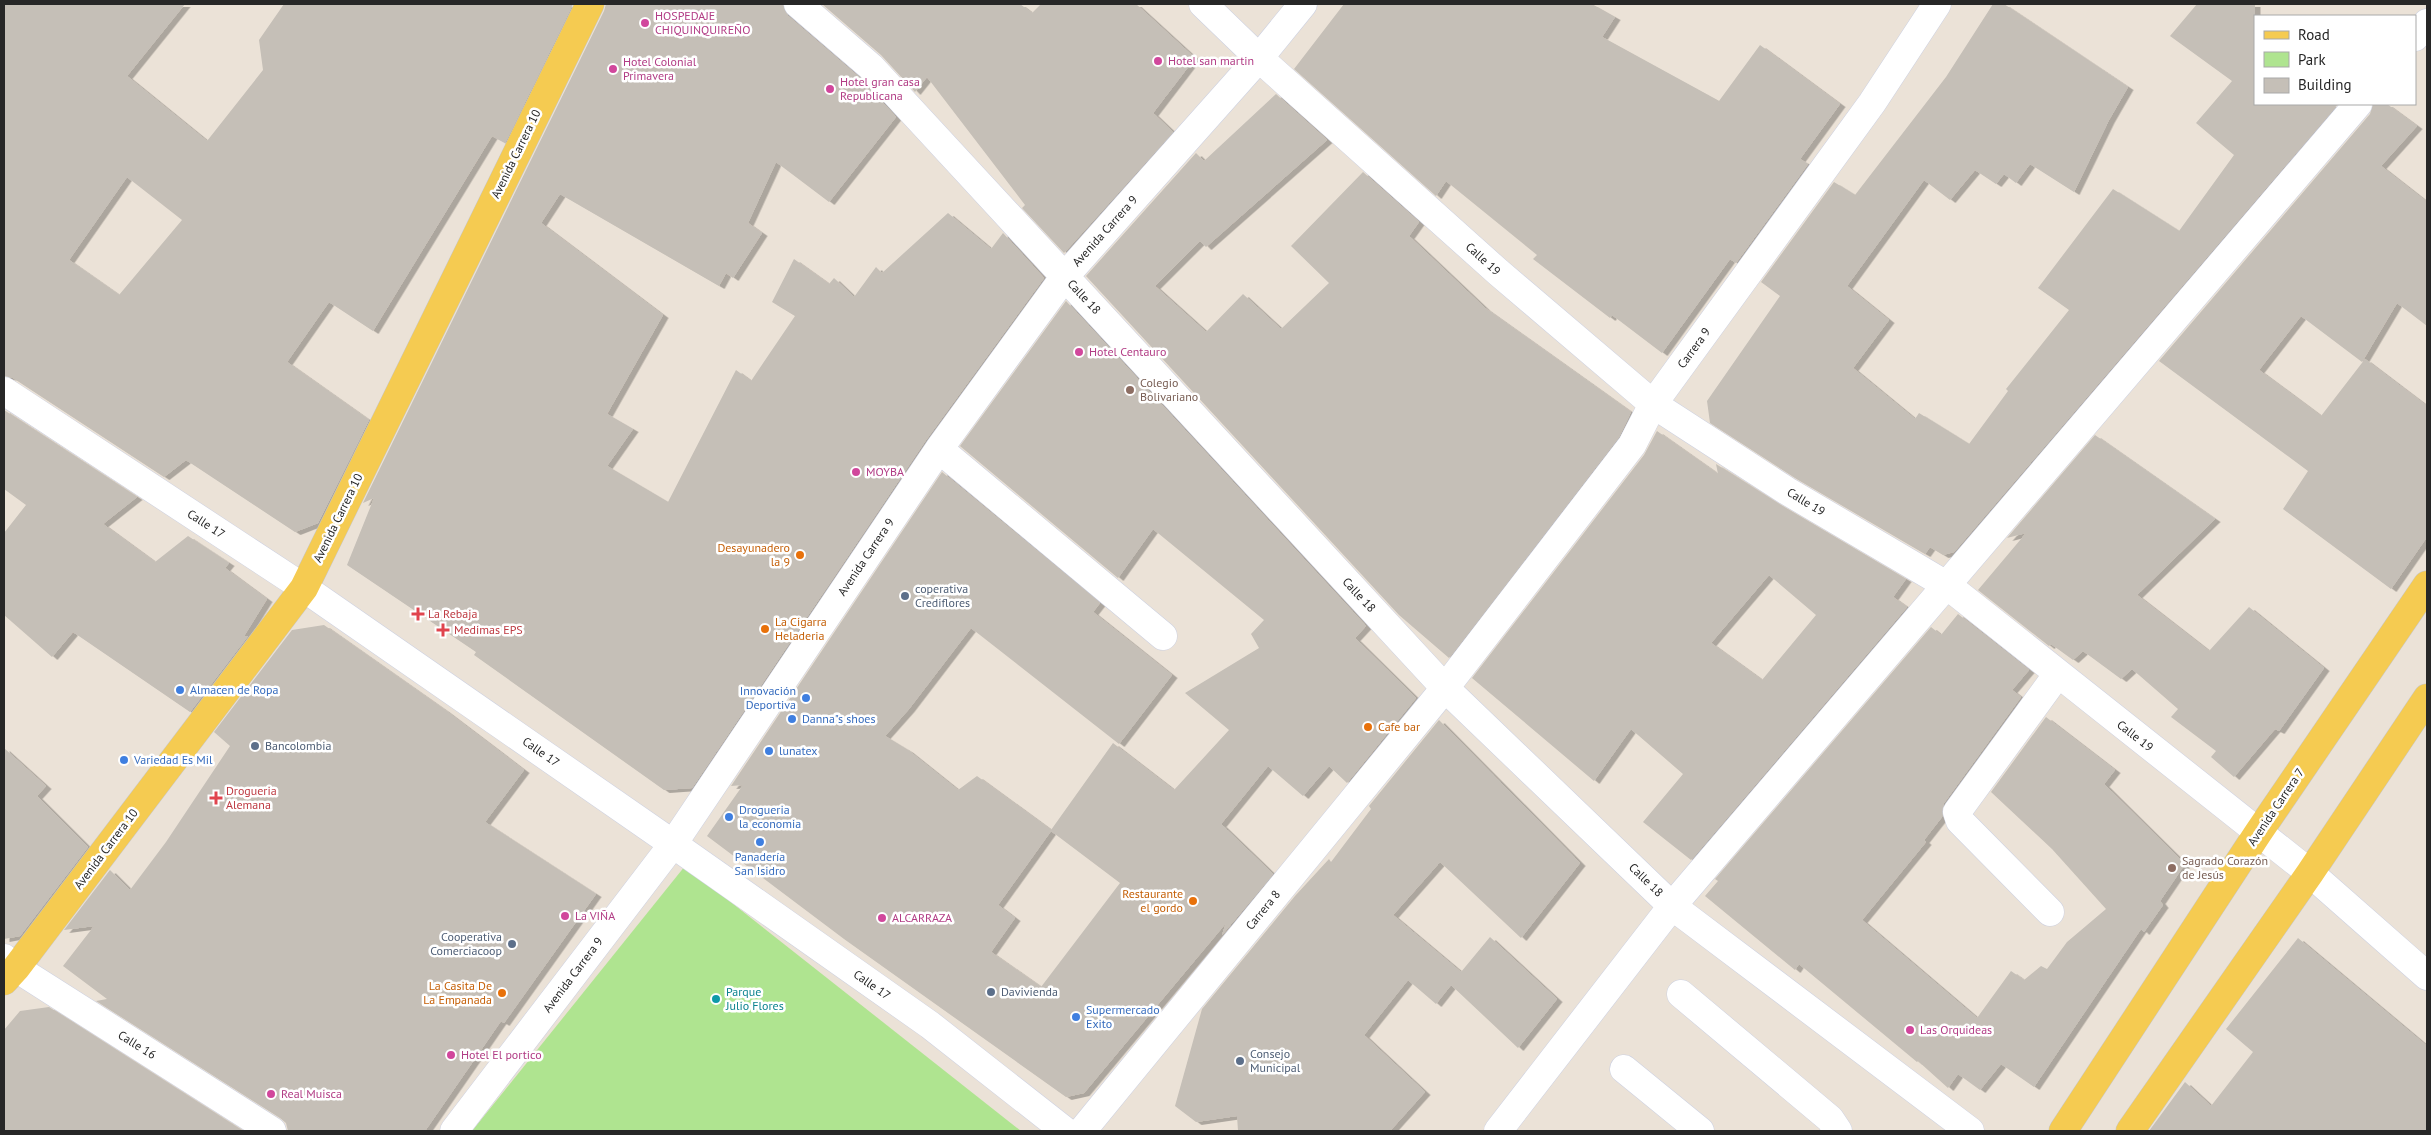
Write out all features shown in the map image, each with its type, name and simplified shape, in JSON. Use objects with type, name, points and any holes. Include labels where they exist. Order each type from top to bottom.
[{"type":"main road","name":"Avenida Carrera 10","points":[[8,969],[304,588],[590,4]]},
{"type":"main road","name":"Avenida Carrera 7","points":[[2063,1131],[2258,833],[2427,585]]},
{"type":"main road","points":[[2130,1131],[2310,874],[2427,698]]},
{"type":"street","name":"Calle 18","points":[[798,4],[871,67],[1445,688],[1672,906],[1970,1131]]},
{"type":"street","name":"Calle 19","points":[[1203,4],[1259,58],[1498,272],[1653,404],[1787,491],[1948,586],[2057,675],[2310,874],[2427,976]]},
{"type":"street","name":"Avenida Carrera 9","points":[[454,1131],[673,844],[938,449],[1065,276],[1259,58],[1303,4]]},
{"type":"street","name":"Carrera 9","points":[[1445,688],[1632,445],[1653,404],[1872,103],[1937,4]]},
{"type":"street","points":[[2416,36],[2427,22]]},
{"type":"street","points":[[1498,1131],[1672,906],[1948,586],[2357,105]]},
{"type":"street","name":"Calle 17","points":[[4,391],[304,588],[673,844],[930,1025],[1065,1131]]},
{"type":"street","points":[[938,449],[1164,636]]},
{"type":"street","points":[[2050,912],[1960,821],[1957,812],[2057,675]]},
{"type":"street","name":"Carrera 8","points":[[1082,1131],[1445,688]]},
{"type":"street","name":"Calle 16","points":[[8,969],[272,1131]]},
{"type":"street","points":[[1681,994],[1830,1120],[1838,1131]]},
{"type":"street","points":[[1624,1069],[1700,1131]]},
{"type":"green space","name":"Parque Julio Flores","points":[[685,866],[1021,1131],[472,1131]]},
{"type":"building","points":[[4,4],[185,4],[127,76],[207,141],[263,70],[259,40],[284,4],[573,4],[505,143],[492,136],[373,331],[329,302],[287,362],[369,420],[318,523],[295,532],[186,460],[164,477],[13,378],[4,376]],"holes":[[[127,177],[182,220],[119,295],[69,260]]]},
{"type":"building","points":[[606,4],[783,4],[788,16],[860,78],[896,117],[829,202],[776,162],[748,223],[762,233],[733,278],[726,273],[719,286],[560,194],[541,223],[663,315],[607,414],[633,429],[607,466],[668,502],[736,370],[751,381],[795,316],[772,302],[794,259],[829,284],[834,278],[854,297],[876,267],[882,273],[948,213],[991,249],[1003,233],[1044,278],[926,440],[692,788],[664,790],[474,655],[476,652],[347,565],[374,498],[363,503]]},
{"type":"building","points":[[822,4],[1020,4],[1032,13],[1041,4],[1136,4],[1195,58],[1153,113],[1173,132],[1064,253],[1022,208],[1025,205],[927,77],[915,92],[881,55]]},
{"type":"building","points":[[1344,4],[1592,4],[1615,17],[1602,37],[1719,101],[1760,45],[1840,104],[1800,159],[1808,164],[1736,263],[1730,259],[1662,353],[1612,315],[1610,318],[1533,259],[1537,255],[1446,181],[1436,196],[1294,69]]},
{"type":"building","points":[[1993,4],[2004,4],[2128,87],[2109,120],[2074,192],[2030,164],[2016,183],[2004,174],[1996,184],[1975,170],[1950,200],[1924,180],[1847,286],[1889,320],[1853,368],[1915,419],[1919,413],[1969,444],[2008,391],[2006,389],[2069,310],[2038,288],[2113,189],[2179,231],[2234,155],[2196,123],[2232,81],[2170,36],[2197,4],[2255,4],[2254,105],[2337,105],[1954,552],[1943,555],[1930,547],[1925,554],[1795,478],[1710,423],[1707,401],[1780,296],[1761,282],[1834,182],[1855,195],[1946,77]]},
{"type":"building","points":[[1276,94],[1327,140],[1206,247],[1200,241],[1155,286],[1206,332],[1243,294],[1281,329],[1329,283],[1291,246],[1363,172],[1419,222],[1409,236],[1485,308],[1631,412],[1619,437],[1449,658],[1399,615],[1086,276],[1196,153],[1204,161]]},
{"type":"building","points":[[2373,105],[2388,105],[2417,126],[2381,166],[2427,202],[2427,326],[2397,303],[2362,362],[2301,316],[2259,370],[2321,416],[2365,359],[2427,406],[2427,537],[2391,589],[2283,509],[2308,471],[2159,361],[2370,114]]},
{"type":"building","points":[[1066,301],[1366,626],[1355,638],[1416,698],[1347,783],[1329,766],[1303,796],[1268,766],[1221,824],[1273,874],[1222,935],[1226,923],[1084,1093],[1066,1097],[844,939],[707,836],[743,785],[731,786],[942,472],[1100,603],[1093,612],[1172,675],[1119,744],[971,628],[909,709],[885,736],[908,750],[958,790],[977,776],[1051,830],[1113,743],[1174,790],[1229,730],[1185,693],[1259,648],[1251,634],[1264,620],[1153,529],[1118,578],[960,446]],"holes":[[[1051,831],[1120,883],[1041,987],[991,952],[1015,918],[998,905]]]},
{"type":"building","points":[[4,410],[137,497],[103,524],[155,562],[188,536],[229,563],[225,568],[267,599],[244,636],[248,636],[190,712],[73,632],[52,657],[4,615],[4,533],[26,505],[4,489]]},
{"type":"building","points":[[1657,431],[1718,474],[1716,464],[1779,504],[1906,579],[1893,597],[1907,607],[1691,860],[1643,822],[1683,774],[1631,729],[1594,781],[1472,678],[1644,455]],"holes":[[[1769,575],[1816,615],[1762,680],[1711,643]]]},
{"type":"building","points":[[2095,435],[2215,519],[2137,595],[2209,651],[2249,607],[2324,668],[2279,731],[2275,729],[2234,777],[2211,757],[2216,751],[2171,717],[2178,709],[2132,669],[2121,679],[2083,651],[2073,660],[2051,644],[2049,646],[1978,590],[2026,533],[2007,538]]},
{"type":"building","points":[[1958,614],[2029,670],[2012,690],[2021,697],[1944,803],[1942,817],[1924,840],[1926,842],[1862,920],[1977,1018],[2011,971],[2024,980],[2041,966],[2047,969],[2067,942],[2106,909],[2052,849],[1991,792],[2046,717],[2115,770],[2104,784],[2185,864],[2160,901],[2163,905],[2144,932],[2141,929],[2034,1087],[2001,1064],[1980,1090],[1958,1074],[1948,1088],[1918,1061],[1799,964],[1795,970],[1705,896],[1718,881],[1715,879],[1931,627],[1941,635]]},
{"type":"building","points":[[324,625],[445,710],[524,770],[485,822],[596,894],[504,1023],[501,1021],[425,1131],[288,1131],[286,1123],[280,1118],[96,1001],[107,999],[63,966],[94,926],[64,930],[110,870],[130,890],[166,842],[230,746],[214,732],[292,630]]},
{"type":"building","points":[[1439,720],[1580,863],[1521,938],[1440,862],[1393,915],[1461,972],[1490,937],[1557,999],[1518,1048],[1451,985],[1436,1004],[1408,980],[1364,1035],[1425,1092],[1390,1131],[1238,1131],[1237,1116],[1196,1122],[1175,1106],[1202,1009],[1295,896],[1329,859],[1331,862],[1371,809],[1369,806]]},
{"type":"building","points":[[4,748],[46,786],[37,796],[88,847],[20,936],[4,939]]},
{"type":"building","points":[[2298,938],[2427,1046],[2427,1131],[2149,1131],[2185,1082],[2211,1106],[2253,1052],[2226,1029]]},
{"type":"building","points":[[49,1007],[243,1131],[4,1131],[4,1030],[20,1011]]},
{"type":"place","name":"HOSPEDAJE CHIQUINQUIREÑO","points":[[645,23]]},
{"type":"place","name":"Hotel san martin","points":[[1158,61]]},
{"type":"place","name":"Hotel Colonial Primavera","points":[[613,69]]},
{"type":"place","name":"Hotel gran casa Republicana","points":[[830,89]]},
{"type":"place","name":"Hotel Centauro","points":[[1079,352]]},
{"type":"place","name":"Colegio Bolivariano","points":[[1130,390]]},
{"type":"place","name":"MOYBA","points":[[856,472]]},
{"type":"place","name":"Desayunadero la 9","points":[[800,555]]},
{"type":"place","name":"coperativa Crediflores","points":[[905,596]]},
{"type":"place","name":"La Rebaja","points":[[418,614]]},
{"type":"place","name":"La Cigarra Heladeria","points":[[765,629]]},
{"type":"place","name":"Medimas EPS","points":[[443,630]]},
{"type":"place","name":"Almacen de Ropa","points":[[180,690]]},
{"type":"place","name":"Innovación Deportiva","points":[[806,698]]},
{"type":"place","name":"Danna\"s shoes","points":[[792,719]]},
{"type":"place","name":"Cafe bar","points":[[1368,727]]},
{"type":"place","name":"Bancolombia","points":[[255,746]]},
{"type":"place","name":"lunatex","points":[[769,751]]},
{"type":"place","name":"Variedad Es Mil","points":[[124,760]]},
{"type":"place","name":"Drogueria Alemana","points":[[216,798]]},
{"type":"place","name":"Drogueria la economia","points":[[729,817]]},
{"type":"place","name":"Panadería San Isidro","points":[[760,842]]},
{"type":"place","name":"Sagrado Corazón de Jesús","points":[[2172,868]]},
{"type":"place","name":"Restaurante el gordo","points":[[1193,901]]},
{"type":"place","name":"La VIÑA","points":[[565,916]]},
{"type":"place","name":"ALCARRAZA","points":[[882,918]]},
{"type":"place","name":"Cooperativa Comerciacoop","points":[[512,944]]},
{"type":"place","name":"Davivienda","points":[[991,992]]},
{"type":"place","name":"La Casita De La Empanada","points":[[502,993]]},
{"type":"place","name":"Parque Julio Flores","points":[[716,999]]},
{"type":"place","name":"Supermercado Exito","points":[[1076,1017]]},
{"type":"place","name":"Las Orquideas","points":[[1910,1030]]},
{"type":"place","name":"Hotel El portico","points":[[451,1055]]},
{"type":"place","name":"Consejo Municipal","points":[[1240,1061]]},
{"type":"place","name":"Real Muisca","points":[[271,1094]]}]
